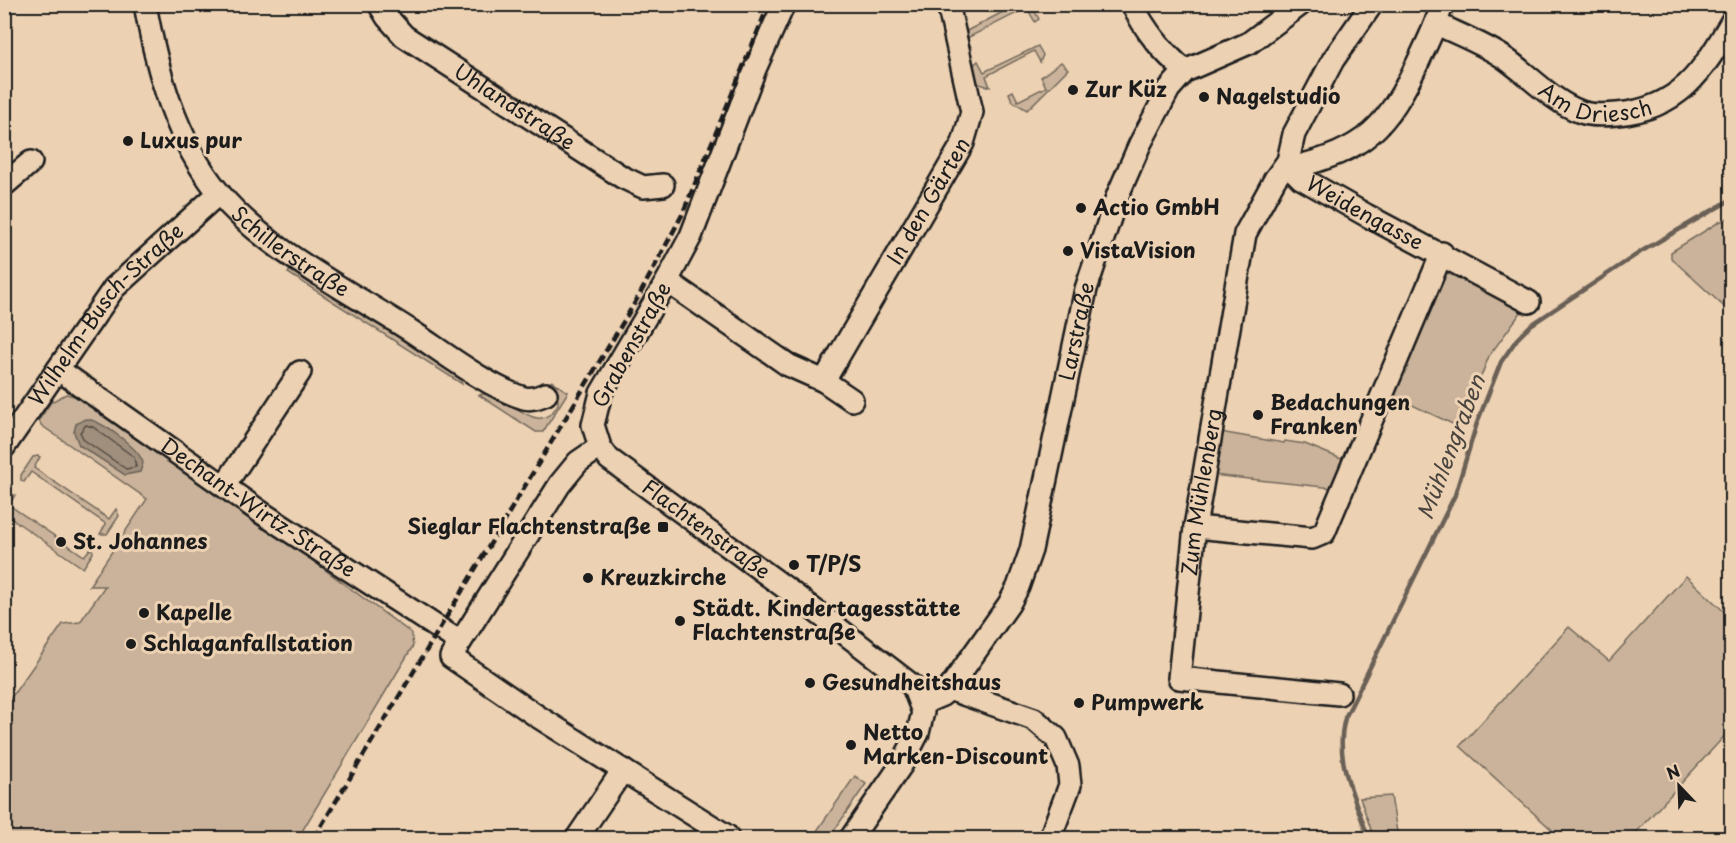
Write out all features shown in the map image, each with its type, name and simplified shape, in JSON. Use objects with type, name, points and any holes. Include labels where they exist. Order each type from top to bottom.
[{"type":"street","name":"Schillerstraße","points":[[145,4],[157,67],[174,116],[219,193],[267,237],[480,376],[525,399],[546,394]]},
{"type":"street","name":"Uhlandstraße","points":[[380,4],[387,17],[404,36],[593,159],[643,187],[663,185]]},
{"type":"street","name":"Grabenstraße","points":[[600,447],[592,420],[601,393],[668,281],[704,204],[755,69],[784,4]]},
{"type":"street","name":"In den Gärten","points":[[824,381],[963,143],[971,124],[970,101],[948,4]]},
{"type":"street","points":[[1132,4],[1161,50],[1185,71]]},
{"type":"street","name":"Larstraße","points":[[921,704],[942,695],[949,689],[1009,604],[1022,578],[1038,521],[1070,363],[1095,256],[1128,168],[1168,89],[1185,71],[1249,43],[1301,4]]},
{"type":"street","name":"Zum Mühlenberg","points":[[1339,694],[1179,678],[1195,527],[1245,234],[1275,179],[1290,164],[1294,134],[1333,60],[1372,4]]},
{"type":"street","points":[[1290,164],[1334,156],[1373,131],[1397,105],[1440,14]]},
{"type":"street","name":"Am Driesch","points":[[1440,14],[1504,58],[1542,90],[1581,112],[1608,115],[1648,109],[1673,97],[1694,80],[1708,62],[1731,21]]},
{"type":"street","points":[[4,185],[31,162]]},
{"type":"street","name":"Weidengasse","points":[[1290,164],[1301,178],[1530,302]]},
{"type":"street","name":"Wilhelm-Busch-Straße","points":[[4,447],[114,288],[219,193]]},
{"type":"street","name":"Weidengasse","points":[[1195,527],[1312,538],[1318,538],[1324,533],[1331,523],[1442,254]]},
{"type":"street","points":[[668,281],[788,365],[824,381],[852,400]]},
{"type":"street","name":"Dechant-Wirtz-Straße","points":[[59,370],[343,567],[623,770],[727,836]]},
{"type":"street","points":[[225,485],[300,372]]},
{"type":"street","points":[[455,649],[560,484],[578,462],[600,447]]},
{"type":"street","name":"Flachtenstraße","points":[[600,447],[609,459],[903,676],[913,686],[921,704]]},
{"type":"street","points":[[949,689],[1034,719],[1056,738],[1068,766],[1071,785],[1050,838]]},
{"type":"street","points":[[851,838],[912,745],[921,723],[921,704]]},
{"type":"street","points":[[577,838],[623,770]]},
{"type":"shaded area","points":[[1016,5],[1031,5],[1039,19],[1035,22],[1027,8],[967,38],[972,49],[965,52],[961,34]]},
{"type":"shaded area","points":[[1038,46],[1043,55],[1040,62],[1034,51],[986,76],[990,87],[972,82],[969,69],[978,61],[984,72]]},
{"type":"shaded area","points":[[1061,62],[1068,69],[1027,110],[1012,101],[1009,93],[1013,91],[1018,101],[1046,87],[1041,77]]},
{"type":"shaded area","points":[[1732,217],[1731,313],[1671,258],[1671,252],[1719,222]]},
{"type":"shaded area","points":[[293,265],[458,373],[462,384],[288,273]]},
{"type":"shaded area","points":[[1453,270],[1527,304],[1489,356],[1461,428],[1391,395],[1443,275]]},
{"type":"shaded area","points":[[551,381],[568,392],[543,432],[536,432],[479,395],[490,394],[531,416],[540,418],[549,415],[558,404],[557,390]]},
{"type":"shaded area","points":[[66,394],[83,398],[222,496],[225,502],[263,529],[268,528],[411,633],[413,646],[298,838],[5,838],[4,700],[8,702],[63,624],[80,622],[105,586],[89,586],[147,499],[41,425],[39,420],[51,402]]},
{"type":"shaded area","points":[[1220,432],[1284,443],[1285,441],[1305,444],[1344,460],[1333,488],[1213,475]]},
{"type":"shaded area","points":[[33,457],[40,457],[34,468],[109,519],[116,509],[119,516],[107,534],[100,534],[106,524],[31,472],[24,482],[21,480],[21,475]]},
{"type":"shaded area","points":[[8,494],[15,495],[9,505],[84,556],[92,547],[93,553],[83,568],[5,514]]},
{"type":"shaded area","points":[[1686,576],[1731,618],[1731,729],[1631,838],[1561,838],[1460,746],[1569,627],[1609,661]]},
{"type":"shaded area","points":[[855,776],[866,784],[829,838],[812,838]]},
{"type":"shaded area","points":[[1391,796],[1398,838],[1374,838],[1360,798]]},
{"type":"water","points":[[85,419],[109,429],[135,450],[143,463],[140,472],[125,475],[79,445],[74,432],[76,424]]},
{"type":"waterway","name":"Mühlengraben","points":[[1368,838],[1344,764],[1342,734],[1345,718],[1455,495],[1477,423],[1501,362],[1517,339],[1531,325],[1642,251],[1732,199]]},
{"type":"railway","points":[[314,838],[640,294],[682,215],[769,4]]},
{"type":"place","name":"Zur Küz","points":[[1073,90]]},
{"type":"place","name":"Nagelstudio","points":[[1204,97]]},
{"type":"place","name":"Luxus pur","points":[[128,141]]},
{"type":"place","name":"Actio GmbH","points":[[1081,208]]},
{"type":"place","name":"VistaVision","points":[[1068,251]]},
{"type":"place","name":"Bedachungen Franken","points":[[1258,415]]},
{"type":"place","name":"Sieglar Flachtenstraße","points":[[663,527]]},
{"type":"place","name":"St. Johannes","points":[[61,542]]},
{"type":"place","name":"T/P/S","points":[[794,565]]},
{"type":"place","name":"Kreuzkirche","points":[[588,578]]},
{"type":"place","name":"Kapelle","points":[[144,613]]},
{"type":"place","name":"Städt. Kindertagesstätte Flachtenstraße","points":[[680,621]]},
{"type":"place","name":"Schlaganfallstation","points":[[131,644]]},
{"type":"place","name":"Gesundheitshaus","points":[[810,683]]},
{"type":"place","name":"Pumpwerk","points":[[1079,703]]},
{"type":"place","name":"Netto Marken-Discount","points":[[851,745]]}]
